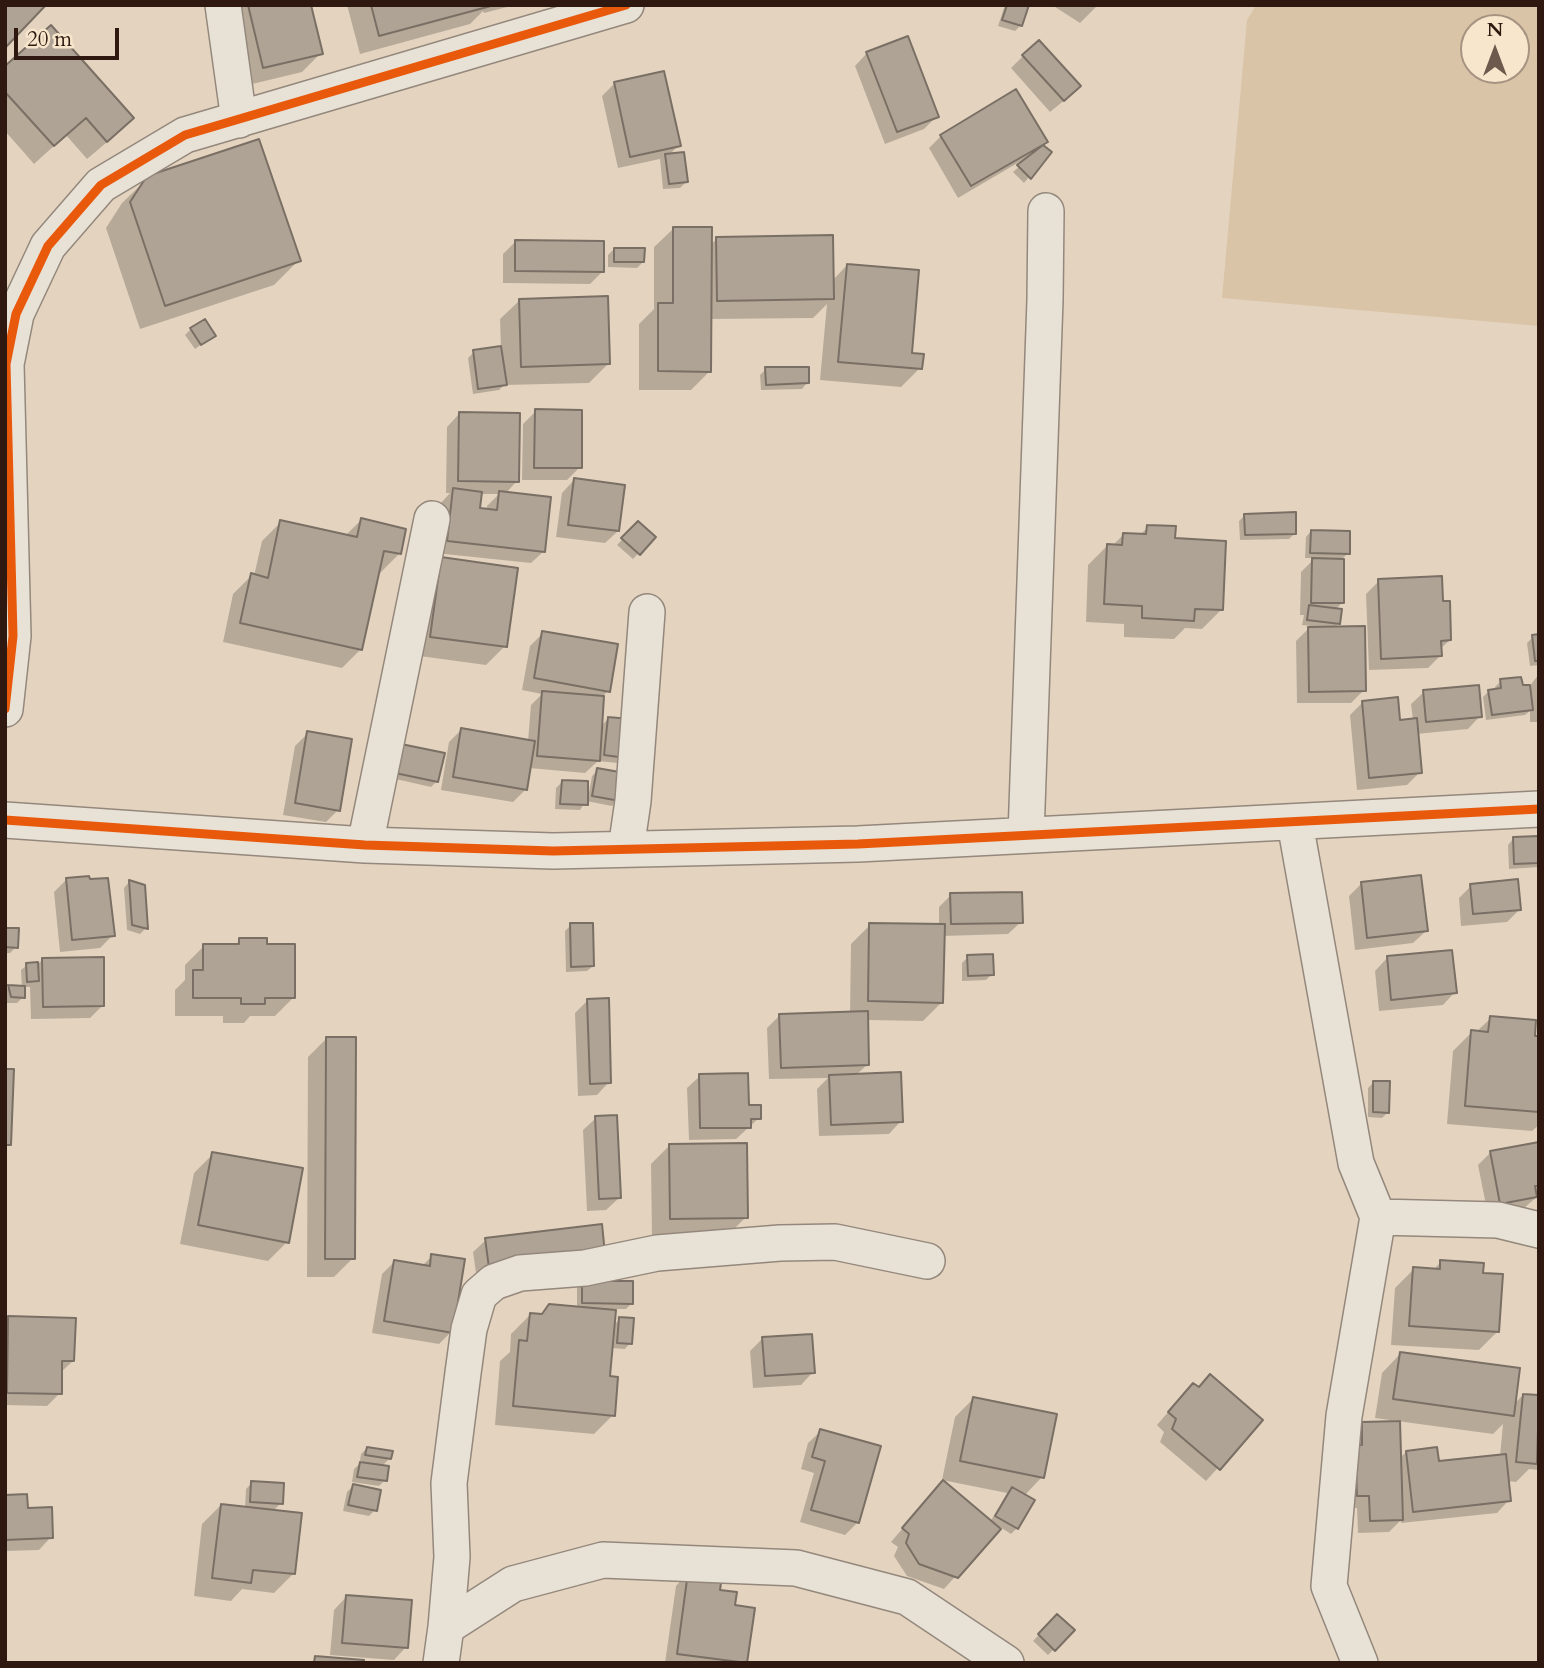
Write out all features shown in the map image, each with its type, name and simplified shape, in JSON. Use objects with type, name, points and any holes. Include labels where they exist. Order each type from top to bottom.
[{"type":"street","points":[[223,5],[239,120]]},
{"type":"street","points":[[5,709],[13,636],[5,364],[16,314],[48,246],[101,185],[186,135],[626,5]]},
{"type":"street","points":[[1026,835],[1046,211]]},
{"type":"street","points":[[365,845],[432,519]]},
{"type":"street","points":[[626,849],[633,801],[647,611]]},
{"type":"street","points":[[5,820],[365,845],[553,851],[858,844],[1539,809]]},
{"type":"street","points":[[1295,823],[1356,1163],[1378,1217],[1344,1416],[1329,1586],[1360,1663]]},
{"type":"street","points":[[1378,1217],[1498,1220],[1539,1230]]},
{"type":"street","points":[[441,1663],[452,1557],[449,1483],[469,1329],[479,1295],[494,1282],[520,1273],[585,1268],[657,1253],[780,1243],[835,1242],[927,1261]]},
{"type":"street","points":[[446,1628],[513,1584],[603,1560],[796,1567],[908,1597],[1006,1663]]},
{"type":"shaded area","points":[[1256,5],[1539,5],[1539,326],[1222,298],[1247,20]]},
{"type":"building","points":[[5,5],[46,5],[5,48]]},
{"type":"building","points":[[248,5],[311,5],[323,54],[263,68]]},
{"type":"building","points":[[371,5],[491,5],[491,6],[379,36]]},
{"type":"building","points":[[1007,5],[1029,5],[1022,26],[1002,20]]},
{"type":"building","points":[[51,25],[134,118],[107,142],[86,118],[54,146],[5,92],[5,66]]},
{"type":"building","points":[[908,36],[939,117],[897,132],[866,52]]},
{"type":"building","points":[[1039,40],[1081,86],[1064,101],[1022,55]]},
{"type":"building","points":[[664,71],[681,146],[630,157],[614,82]]},
{"type":"building","points":[[1016,89],[1048,142],[971,186],[940,135]]},
{"type":"building","points":[[259,139],[301,261],[165,306],[130,202],[147,176]]},
{"type":"building","points":[[1043,145],[1052,152],[1031,179],[1017,165]]},
{"type":"building","points":[[684,152],[688,182],[669,184],[665,154]]},
{"type":"building","points":[[673,227],[712,227],[711,372],[658,371],[658,303],[673,303]]},
{"type":"building","points":[[833,235],[834,299],[717,301],[716,237]]},
{"type":"building","points":[[515,240],[604,241],[604,272],[515,271]]},
{"type":"building","points":[[614,248],[645,248],[644,262],[614,262]]},
{"type":"building","points":[[847,264],[919,270],[912,353],[924,354],[922,369],[838,362]]},
{"type":"building","points":[[608,296],[610,364],[521,367],[519,299]]},
{"type":"building","points":[[205,319],[216,336],[201,345],[190,328]]},
{"type":"building","points":[[501,346],[507,385],[478,389],[473,350]]},
{"type":"building","points":[[765,367],[809,367],[809,383],[766,385]]},
{"type":"building","points":[[535,409],[582,410],[582,468],[534,468]]},
{"type":"building","points":[[459,412],[520,413],[519,482],[458,481]]},
{"type":"building","points":[[574,478],[625,485],[619,531],[568,525]]},
{"type":"building","points":[[453,488],[482,492],[480,508],[497,510],[499,491],[551,497],[545,552],[447,541]]},
{"type":"building","points":[[1296,512],[1296,534],[1245,535],[1244,514]]},
{"type":"building","points":[[361,518],[406,529],[401,554],[384,551],[362,650],[240,623],[251,573],[268,578],[280,520],[357,537]]},
{"type":"building","points":[[638,521],[656,537],[640,555],[621,538]]},
{"type":"building","points":[[1147,525],[1176,526],[1175,538],[1226,541],[1223,610],[1195,609],[1194,621],[1142,618],[1142,606],[1104,604],[1107,544],[1122,545],[1123,533],[1146,534]]},
{"type":"building","points":[[1311,530],[1350,531],[1350,554],[1310,553]]},
{"type":"building","points":[[441,557],[518,568],[507,647],[430,637]]},
{"type":"building","points":[[1312,558],[1344,559],[1344,603],[1311,603]]},
{"type":"building","points":[[1442,576],[1443,601],[1450,601],[1451,640],[1441,641],[1442,656],[1381,659],[1378,579]]},
{"type":"building","points":[[1309,605],[1342,609],[1340,624],[1307,620]]},
{"type":"building","points":[[1365,626],[1366,691],[1309,692],[1308,627]]},
{"type":"building","points":[[542,631],[618,644],[610,692],[534,678]]},
{"type":"building","points":[[1539,634],[1539,661],[1535,661],[1532,635]]},
{"type":"building","points":[[1521,677],[1523,685],[1530,685],[1533,710],[1492,715],[1488,690],[1501,688],[1500,679]]},
{"type":"building","points":[[1479,685],[1482,717],[1426,722],[1423,690]]},
{"type":"building","points":[[542,691],[604,696],[600,761],[537,756]]},
{"type":"building","points":[[1398,697],[1400,720],[1417,718],[1422,773],[1369,778],[1362,701]]},
{"type":"building","points":[[608,717],[630,719],[626,758],[604,755]]},
{"type":"building","points":[[461,728],[535,741],[527,790],[453,777]]},
{"type":"building","points":[[307,731],[352,739],[340,811],[295,803]]},
{"type":"building","points":[[401,744],[445,753],[438,782],[395,773]]},
{"type":"building","points":[[597,768],[625,773],[620,801],[592,796]]},
{"type":"building","points":[[562,780],[588,781],[588,805],[560,804]]},
{"type":"building","points":[[1539,836],[1539,863],[1514,864],[1513,837]]},
{"type":"building","points":[[1421,875],[1428,931],[1367,938],[1361,882]]},
{"type":"building","points":[[89,876],[90,879],[108,878],[115,936],[72,940],[66,878]]},
{"type":"building","points":[[1518,879],[1521,910],[1473,914],[1470,884]]},
{"type":"building","points":[[129,880],[145,885],[148,929],[132,925]]},
{"type":"building","points":[[1022,892],[1023,923],[951,924],[950,893]]},
{"type":"building","points":[[570,923],[593,923],[594,966],[571,967]]},
{"type":"building","points":[[869,923],[945,924],[943,1003],[868,1001]]},
{"type":"building","points":[[6,928],[19,928],[18,948],[5,947]]},
{"type":"building","points":[[239,938],[267,938],[267,944],[295,944],[295,998],[265,998],[265,1004],[241,1004],[241,998],[193,998],[193,970],[203,970],[203,944],[239,944]]},
{"type":"building","points":[[1452,950],[1457,993],[1391,1000],[1387,956]]},
{"type":"building","points":[[993,954],[994,975],[968,976],[967,955]]},
{"type":"building","points":[[104,957],[104,1006],[43,1007],[42,958]]},
{"type":"building","points":[[38,962],[39,981],[27,982],[26,963]]},
{"type":"building","points":[[8,985],[25,986],[25,998],[11,997]]},
{"type":"building","points":[[609,998],[611,1083],[590,1084],[587,999]]},
{"type":"building","points":[[868,1011],[869,1065],[781,1068],[779,1014]]},
{"type":"building","points":[[1490,1016],[1536,1020],[1535,1036],[1539,1036],[1539,1112],[1465,1106],[1471,1030],[1488,1032]]},
{"type":"building","points":[[326,1037],[356,1037],[355,1259],[325,1259]]},
{"type":"building","points":[[5,1069],[14,1069],[11,1145],[5,1145]]},
{"type":"building","points":[[901,1072],[903,1122],[831,1125],[829,1075]]},
{"type":"building","points":[[748,1073],[749,1105],[761,1105],[761,1119],[751,1119],[751,1128],[700,1128],[699,1074]]},
{"type":"building","points":[[1373,1081],[1390,1081],[1389,1113],[1373,1112]]},
{"type":"building","points":[[617,1115],[621,1198],[599,1199],[595,1116]]},
{"type":"building","points":[[1539,1142],[1539,1186],[1535,1186],[1537,1197],[1500,1204],[1490,1151]]},
{"type":"building","points":[[747,1143],[748,1218],[670,1219],[669,1144]]},
{"type":"building","points":[[212,1152],[303,1168],[289,1243],[198,1225]]},
{"type":"building","points":[[602,1224],[605,1254],[489,1268],[485,1238]]},
{"type":"building","points":[[431,1254],[465,1259],[453,1333],[384,1321],[394,1260],[430,1266]]},
{"type":"building","points":[[1440,1260],[1484,1263],[1483,1273],[1503,1274],[1499,1332],[1409,1326],[1413,1267],[1440,1269]]},
{"type":"building","points":[[582,1281],[633,1281],[633,1304],[582,1303]]},
{"type":"building","points":[[549,1304],[616,1310],[610,1376],[618,1377],[615,1416],[513,1406],[519,1340],[527,1341],[530,1313],[542,1314]]},
{"type":"building","points":[[8,1316],[76,1318],[74,1361],[62,1361],[62,1394],[7,1393]]},
{"type":"building","points":[[619,1317],[634,1318],[632,1344],[617,1343]]},
{"type":"building","points":[[812,1334],[815,1373],[765,1376],[762,1337]]},
{"type":"building","points":[[1400,1352],[1520,1368],[1514,1416],[1393,1399]]},
{"type":"building","points":[[1210,1374],[1263,1420],[1220,1470],[1172,1429],[1176,1419],[1168,1412],[1193,1383],[1199,1387]]},
{"type":"building","points":[[1523,1394],[1539,1395],[1537,1464],[1516,1462]]},
{"type":"building","points":[[973,1397],[1057,1414],[1044,1478],[960,1461]]},
{"type":"building","points":[[1400,1421],[1403,1520],[1370,1521],[1369,1496],[1357,1496],[1355,1445],[1362,1445],[1362,1422]]},
{"type":"building","points":[[820,1429],[881,1446],[859,1523],[811,1510],[825,1461],[812,1457]]},
{"type":"building","points":[[367,1447],[393,1451],[391,1459],[365,1455]]},
{"type":"building","points":[[1437,1447],[1439,1461],[1506,1454],[1511,1501],[1413,1512],[1406,1451]]},
{"type":"building","points":[[360,1462],[389,1466],[387,1481],[357,1477]]},
{"type":"building","points":[[943,1480],[1001,1529],[958,1578],[919,1564],[906,1543],[909,1534],[902,1528]]},
{"type":"building","points":[[251,1481],[284,1483],[283,1504],[250,1502]]},
{"type":"building","points":[[353,1484],[381,1490],[377,1511],[348,1505]]},
{"type":"building","points":[[1012,1487],[1035,1500],[1018,1529],[995,1516]]},
{"type":"building","points":[[27,1494],[28,1508],[52,1507],[53,1538],[5,1540],[5,1495]]},
{"type":"building","points":[[221,1504],[302,1513],[295,1574],[253,1570],[251,1583],[212,1578]]},
{"type":"building","points":[[688,1572],[722,1576],[720,1590],[737,1592],[735,1605],[755,1608],[747,1663],[677,1654]]},
{"type":"building","points":[[346,1595],[412,1600],[408,1648],[342,1643]]},
{"type":"building","points":[[1057,1614],[1075,1630],[1055,1651],[1038,1634]]},
{"type":"building","points":[[315,1656],[364,1660],[364,1663],[314,1663]]},
{"type":"cycle path","points":[[5,709],[13,636],[6,364],[16,314],[48,246],[101,185],[185,135],[626,5]]},
{"type":"cycle path","points":[[5,820],[365,845],[553,851],[858,844],[1539,809]]}]
